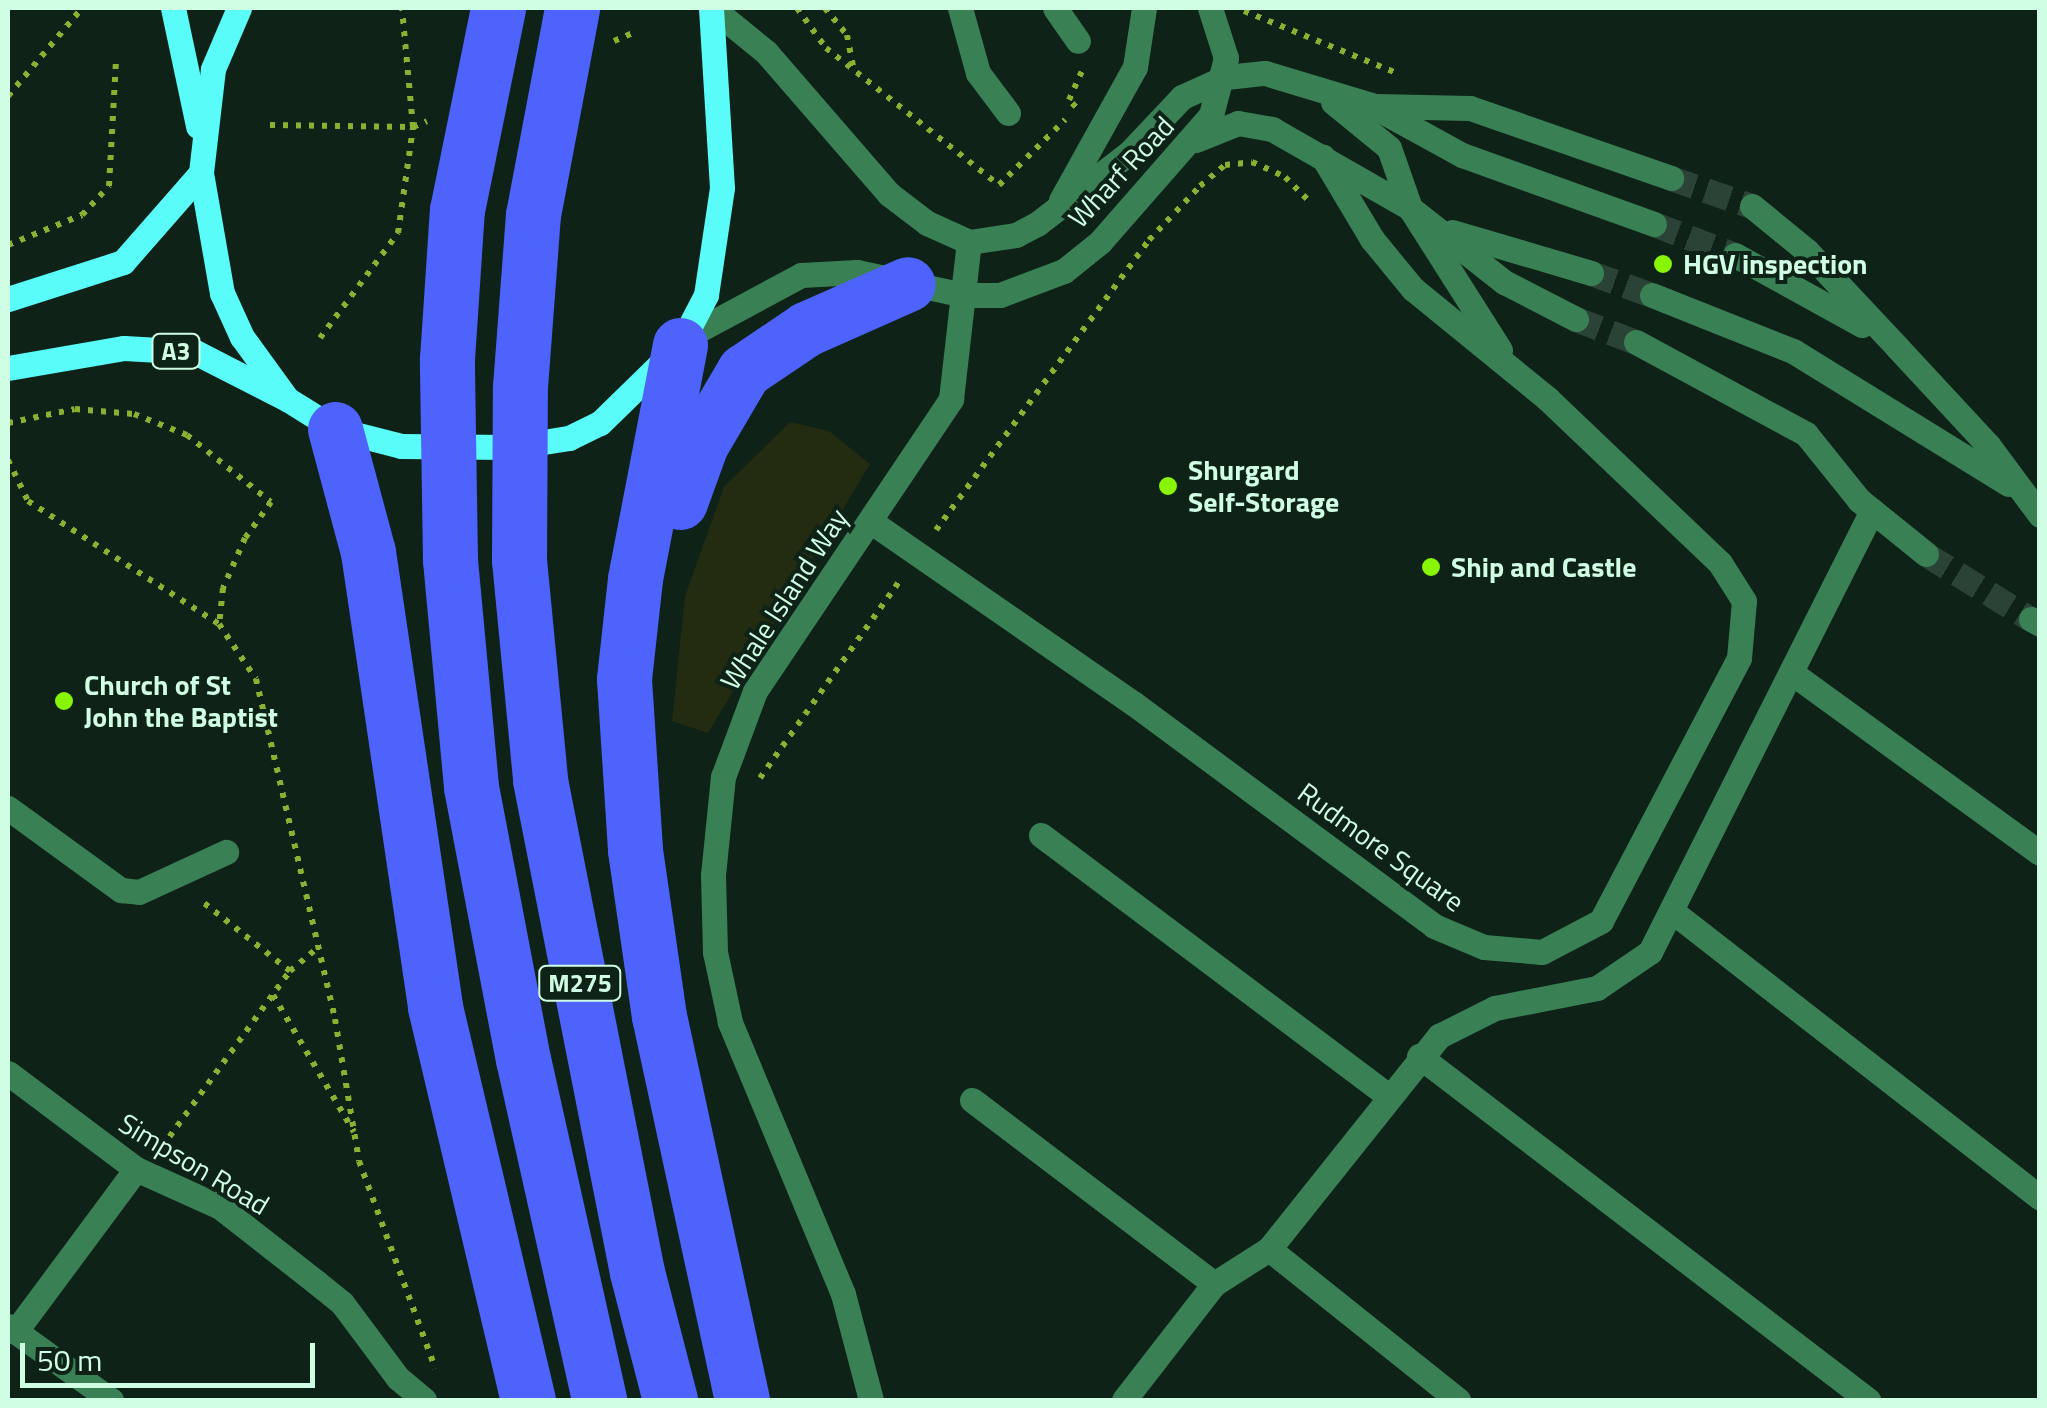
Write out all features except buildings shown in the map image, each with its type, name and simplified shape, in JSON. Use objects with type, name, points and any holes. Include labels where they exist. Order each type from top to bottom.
[{"type":"highway","name":"M275","points":[[498,8],[457,210],[447,358],[450,560],[471,787],[523,1059],[599,1400]]},
{"type":"highway","name":"M275","points":[[572,8],[533,215],[520,387],[519,560],[540,780],[637,1272],[670,1400]]},
{"type":"highway","name":"M275","points":[[629,755],[670,537],[723,400],[772,349],[908,284]]},
{"type":"highway","name":"M275","points":[[682,341],[626,629],[629,755],[660,1016],[742,1400]]},
{"type":"highway","points":[[334,429],[368,552],[435,1007],[528,1400]]},
{"type":"main road","points":[[173,8],[201,141]]},
{"type":"main road","points":[[239,8],[222,36],[201,141],[201,173],[222,293],[242,337],[287,399],[334,429],[401,446],[512,446],[568,438],[600,423],[682,341],[706,295],[719,236],[711,8]]},
{"type":"main road","points":[[8,299],[123,262],[201,173]]},
{"type":"main road","name":"A3","points":[[8,368],[124,348],[196,352],[287,399]]},
{"type":"street","points":[[711,8],[766,52],[889,194],[948,236],[969,242],[1016,235],[1129,153],[1182,97],[1226,78],[1265,72],[1300,79],[1370,106],[1462,155],[1654,224]]},
{"type":"street","points":[[960,8],[978,74],[1008,113]]},
{"type":"street","points":[[1055,8],[1078,41]]},
{"type":"street","name":"Wharf Road","points":[[1058,204],[1135,67],[1144,8]]},
{"type":"street","points":[[1210,8],[1222,40],[1226,78]]},
{"type":"street","name":"Wharf Road","points":[[682,341],[801,275],[857,272],[964,295],[1020,291],[1064,270],[1100,242],[1190,143],[1211,115],[1226,78]]},
{"type":"street","points":[[1300,79],[1389,148],[1410,208],[1506,360]]},
{"type":"street","points":[[1370,106],[1470,108],[1670,178]]},
{"type":"street","points":[[1190,143],[1249,123],[1323,157],[1410,208],[1504,282],[1576,319]]},
{"type":"street","points":[[1323,157],[1372,239],[1412,289],[1506,360]]},
{"type":"street","points":[[1752,206],[1807,251],[1897,347],[1988,445],[2013,487],[2040,515]]},
{"type":"street","points":[[1442,230],[1591,273]]},
{"type":"street","name":"Whale Island Way","points":[[870,1400],[843,1294],[730,1022],[714,952],[713,875],[723,778],[754,690],[951,399],[969,242]]},
{"type":"street","points":[[1735,255],[1897,347]]},
{"type":"street","points":[[1652,295],[1792,350],[2013,487]]},
{"type":"street","points":[[1636,342],[1806,434],[1872,511],[1926,554]]},
{"type":"street","name":"Rudmore Square","points":[[870,521],[1133,703],[1434,926],[1484,947],[1542,952],[1585,931],[1615,904],[1739,658],[1747,623],[1736,580],[1720,562],[1506,360]]},
{"type":"street","points":[[1124,1400],[1214,1284],[1270,1250],[1439,1036],[1476,1015],[1597,988],[1619,977],[1650,952],[1872,511]]},
{"type":"street","points":[[1792,672],[2040,853]]},
{"type":"street","points":[[8,808],[120,890],[138,892],[226,852]]},
{"type":"street","points":[[1041,834],[1389,1096]]},
{"type":"street","points":[[1673,912],[2040,1198]]},
{"type":"street","points":[[1420,1056],[1868,1400]]},
{"type":"street","name":"Simpson Road","points":[[8,1073],[140,1171],[220,1207],[342,1303],[398,1378],[431,1390]]},
{"type":"street","points":[[972,1100],[1214,1284]]},
{"type":"street","points":[[110,1400],[12,1329],[140,1171]]},
{"type":"street","points":[[1270,1250],[1458,1400]]},
{"type":"path","points":[[8,96],[82,8]]},
{"type":"path","points":[[320,338],[398,233],[413,127],[402,8]]},
{"type":"path","points":[[797,8],[854,72],[999,185],[1044,146],[1084,97]]},
{"type":"path","points":[[826,8],[847,36],[854,72]]},
{"type":"path","points":[[1239,8],[1404,76]]},
{"type":"path","points":[[8,245],[82,215],[110,186],[118,118],[116,60]]},
{"type":"path","points":[[757,782],[1149,240],[1200,186],[1226,165],[1252,162],[1285,177],[1311,204]]},
{"type":"path","points":[[8,423],[75,409],[134,414],[187,435],[225,460],[271,502],[245,538],[223,588],[219,624]]},
{"type":"path","points":[[8,460],[28,500],[219,624],[256,678],[373,1208],[406,1280],[431,1390]]},
{"type":"path","points":[[181,871],[194,895],[290,971]]},
{"type":"path","points":[[140,1171],[290,971],[314,950]]},
{"type":"path","points":[[273,995],[357,1137]]},
{"type":"green space","points":[[790,422],[829,431],[870,464],[708,733],[672,721],[685,596],[724,487]]},
{"type":"tunnel","points":[[1671,178],[1752,206]]},
{"type":"tunnel","points":[[1654,224],[1735,255]]},
{"type":"tunnel","points":[[1591,273],[1652,295]]},
{"type":"tunnel","points":[[1576,319],[1636,342]]},
{"type":"tunnel","points":[[1926,554],[2031,619]]},
{"type":"place","name":"HGV inspection","points":[[1663,264]]},
{"type":"place","name":"Shurgard Self-Storage","points":[[1168,486]]},
{"type":"place","name":"Ship and Castle","points":[[1431,567]]},
{"type":"place","name":"Church of St John the Baptist","points":[[64,701]]}]
